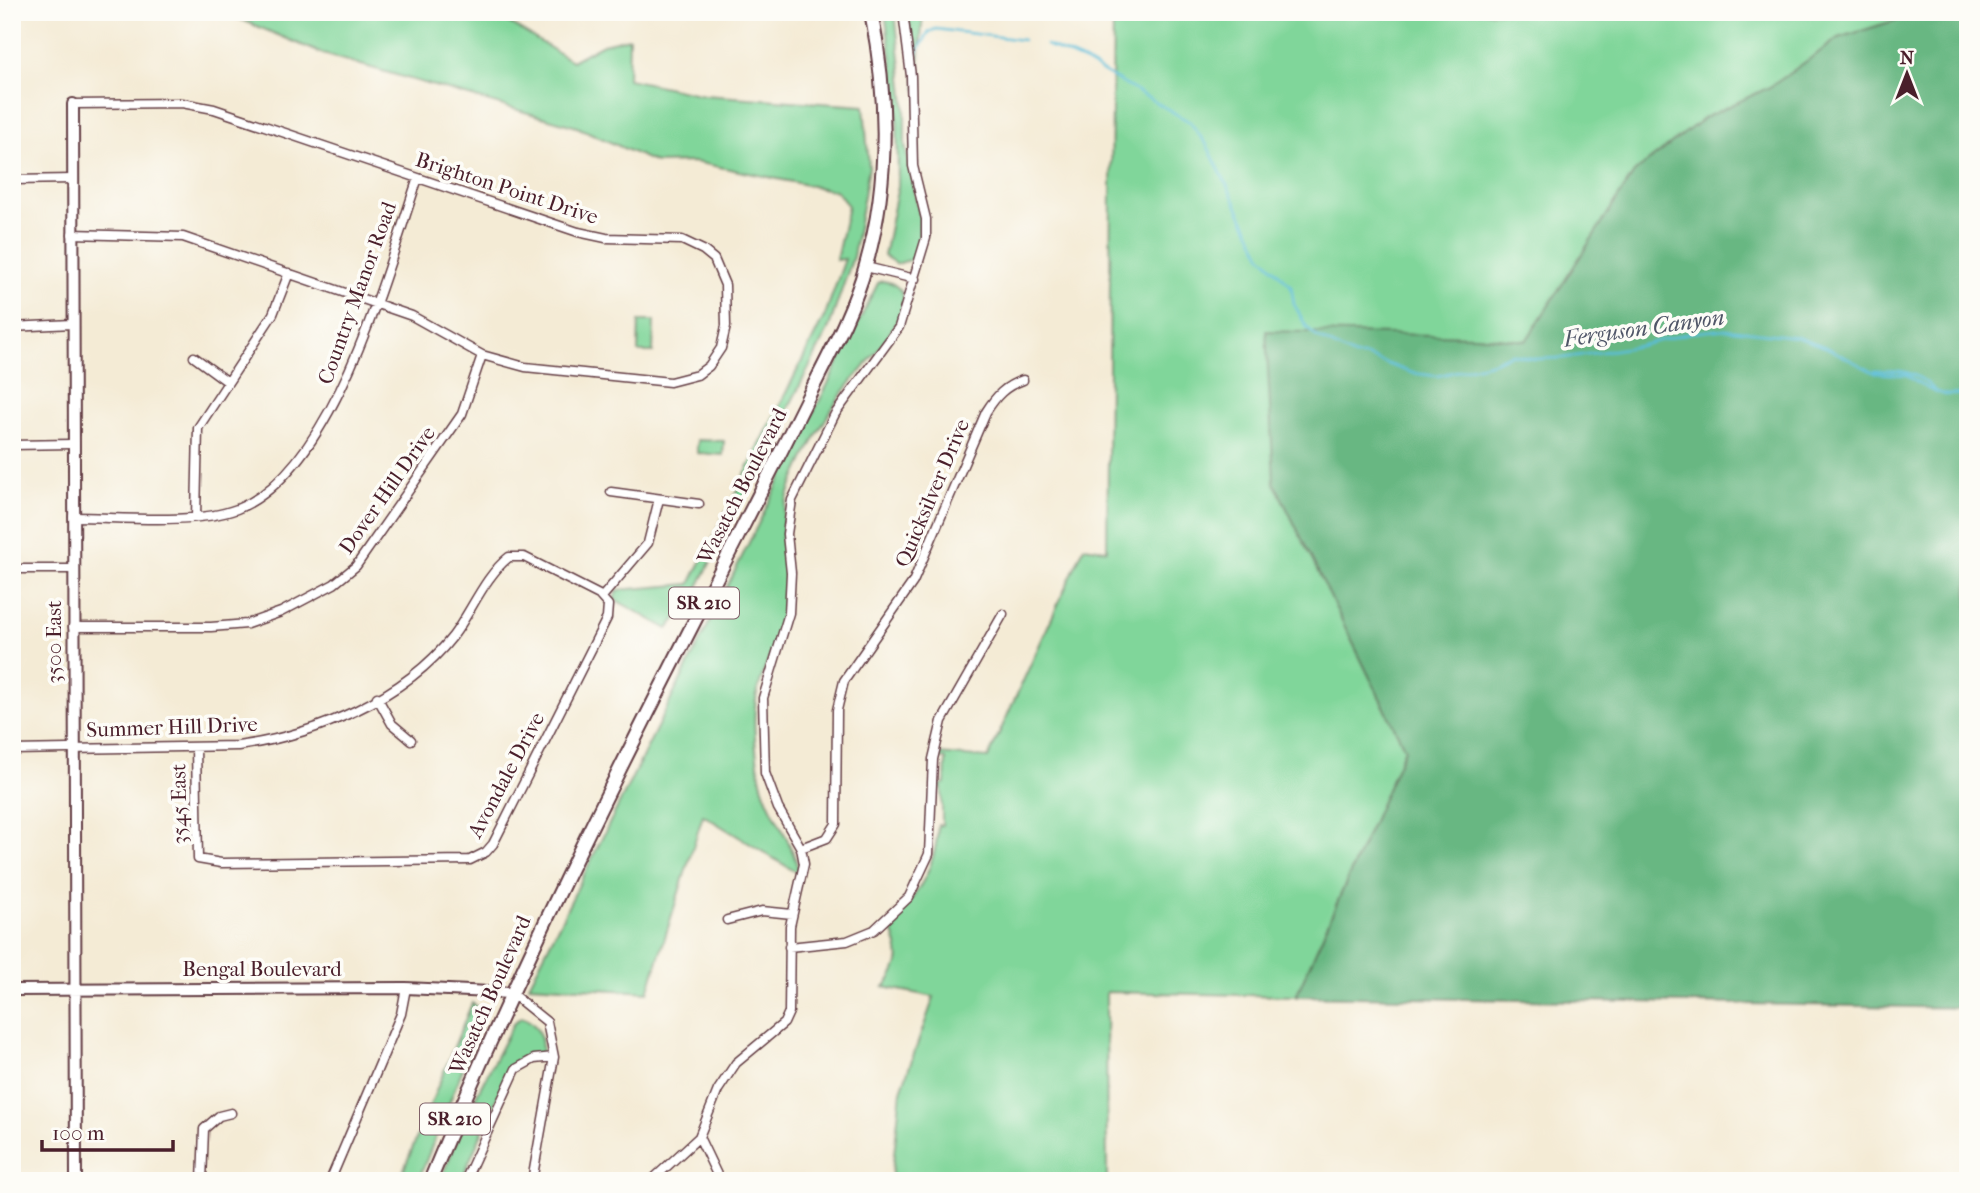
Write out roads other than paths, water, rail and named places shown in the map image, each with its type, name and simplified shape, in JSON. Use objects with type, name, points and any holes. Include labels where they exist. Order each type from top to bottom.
[{"type":"main road","name":"Wasatch Boulevard","points":[[430,1181],[562,882],[842,329],[866,267],[881,194],[885,144],[883,89],[871,12]]},
{"type":"street","points":[[651,1181],[699,1138],[726,1076],[784,1023],[790,999],[789,947],[792,914],[803,880],[802,848],[771,791],[763,754],[764,687],[785,630],[791,594],[788,517],[798,485],[835,414],[899,327],[926,238],[926,219],[913,166],[911,76],[903,12]]},
{"type":"street","name":"Brighton Point Drive","points":[[73,104],[199,105],[592,236],[682,240],[703,250],[721,271],[726,298],[721,348],[709,366],[684,380],[670,382],[525,367],[482,355]]},
{"type":"street","name":"3500 East","points":[[73,104],[76,1181]]},
{"type":"street","name":"Country Manor Road","points":[[73,517],[196,517],[236,509],[271,489],[285,475],[339,395],[355,361],[418,178]]},
{"type":"street","points":[[12,180],[73,179]]},
{"type":"street","points":[[72,234],[183,237],[375,303],[435,327],[482,355]]},
{"type":"street","points":[[866,267],[915,279]]},
{"type":"street","points":[[196,517],[198,428],[273,314],[289,273]]},
{"type":"street","points":[[12,327],[72,324]]},
{"type":"street","name":"Dover Hill Drive","points":[[74,628],[211,628],[247,624],[281,612],[342,580],[356,566],[462,414],[482,355]]},
{"type":"street","points":[[194,358],[228,382]]},
{"type":"street","name":"Quicksilver Drive","points":[[802,848],[827,838],[835,824],[837,710],[844,681],[913,582],[986,412],[997,395],[1023,380]]},
{"type":"street","points":[[12,445],[72,444]]},
{"type":"street","points":[[611,492],[699,504]]},
{"type":"street","points":[[602,597],[648,543],[659,499]]},
{"type":"street","name":"Summer Hill Drive","points":[[12,750],[238,746],[293,735],[321,725],[413,676],[442,650],[501,564],[514,556],[524,557],[602,597]]},
{"type":"street","points":[[12,569],[73,569]]},
{"type":"street","name":"Avondale Drive","points":[[198,859],[221,863],[461,863],[478,857],[493,844],[607,618],[608,605],[602,597]]},
{"type":"street","points":[[789,947],[847,941],[874,930],[909,897],[929,854],[933,759],[938,734],[948,705],[1003,614]]},
{"type":"street","points":[[377,697],[392,724],[411,740]]},
{"type":"street","name":"3545 East","points":[[196,747],[198,859]]},
{"type":"street","points":[[727,920],[762,911],[792,914]]},
{"type":"street","points":[[330,1181],[401,1014],[406,988]]},
{"type":"street","name":"Bengal Boulevard","points":[[12,990],[406,988],[511,993]]},
{"type":"street","points":[[511,993],[547,1022],[554,1057],[531,1181]]},
{"type":"street","points":[[465,1181],[516,1069],[534,1059],[554,1057]]},
{"type":"street","points":[[202,1181],[204,1129],[219,1116],[231,1113]]},
{"type":"street","points":[[699,1138],[720,1181]]},
{"type":"waterway","name":"Ferguson Canyon","points":[[917,53],[929,32],[936,29],[1023,40]]},
{"type":"waterway","name":"Ferguson Canyon","points":[[1046,45],[1084,61],[1190,122],[1207,145],[1262,256],[1291,286],[1294,304],[1306,326],[1317,337],[1354,356],[1366,356],[1412,373],[1437,376],[1494,362],[1511,354],[1535,359],[1563,358],[1639,346],[1689,333],[1725,329],[1797,337],[1826,347],[1875,373],[1907,375],[1928,389],[1946,395],[1968,394]]},
{"type":"waterway","name":"Ferguson Canyon","points":[[1875,371],[1892,370],[1915,375],[1935,391]]}]
